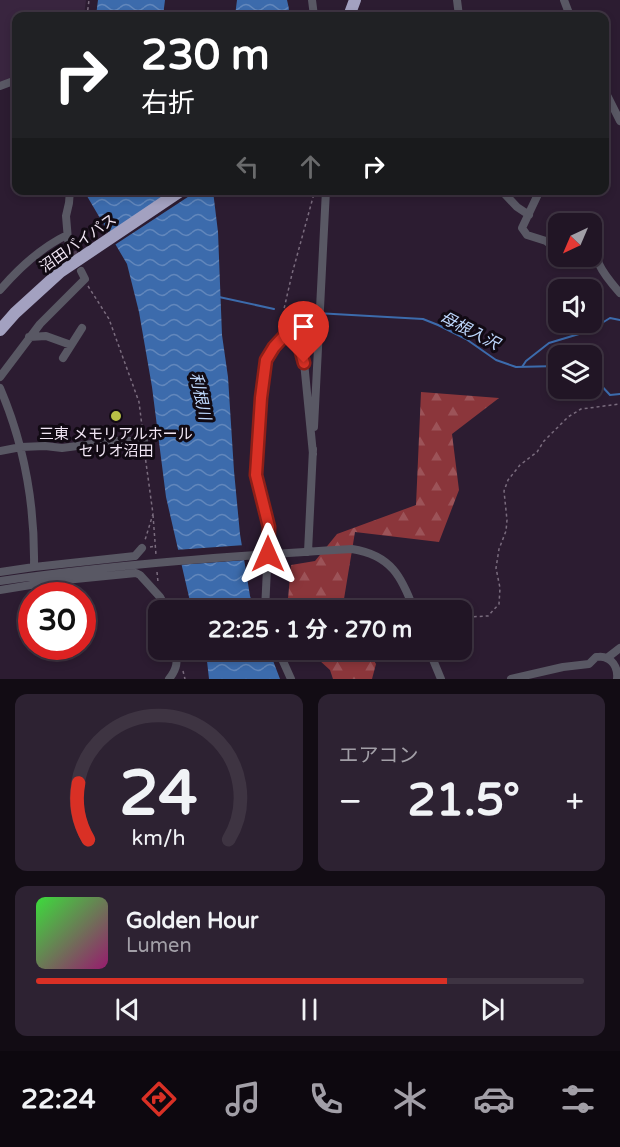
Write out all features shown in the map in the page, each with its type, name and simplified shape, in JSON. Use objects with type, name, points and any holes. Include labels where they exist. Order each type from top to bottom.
[{"type":"highway","name":"沼田バイパス","points":[[0,330],[30,298],[60,272],[81,270],[176,195]]},
{"type":"street","points":[[609,107],[620,122]]},
{"type":"street","points":[[0,290],[28,260],[58,239],[67,238],[66,216],[70,195]]},
{"type":"street","points":[[308,552],[326,195]]},
{"type":"street","points":[[506,195],[529,215]]},
{"type":"street","points":[[538,195],[522,228],[527,235],[548,242]]},
{"type":"street","points":[[601,267],[620,293]]},
{"type":"street","points":[[0,377],[81,270]]},
{"type":"street","points":[[63,358],[82,328]]},
{"type":"street","points":[[265,600],[269,527],[256,475],[261,398],[266,360],[287,333],[298,341],[304,363],[313,454]]},
{"type":"street","points":[[29,337],[46,336],[71,345]]},
{"type":"street","points":[[0,388],[21,447],[34,535],[34,567]]},
{"type":"street","points":[[0,451],[21,447],[62,448],[115,441],[144,441]]},
{"type":"street","points":[[0,572],[135,558],[142,548]]},
{"type":"street","points":[[0,582],[153,562],[352,549],[374,555],[395,570],[410,600]]},
{"type":"street","points":[[0,590],[136,572],[162,600]]},
{"type":"street","points":[[511,679],[526,674],[589,664],[596,657],[607,658],[620,648]]},
{"type":"street","points":[[607,658],[618,671],[617,679]]},
{"type":"street","points":[[169,679],[177,670],[177,660]]},
{"type":"street","points":[[282,660],[291,679]]},
{"type":"street","points":[[433,660],[441,679]]},
{"type":"path","points":[[287,333],[284,309],[314,195]]},
{"type":"path","points":[[81,270],[88,288],[109,319],[140,402],[153,514],[142,548]]},
{"type":"path","points":[[472,617],[488,616],[499,604],[500,588],[496,568],[499,549],[506,531],[504,491],[508,480],[568,417],[581,409],[620,404]]},
{"type":"shaded area","points":[[0,0],[86,0],[84,12],[12,12],[12,80],[0,84]]},
{"type":"green space","points":[[421,392],[499,398],[452,434],[459,490],[439,542],[355,532],[344,600],[288,600],[291,565],[315,561],[337,534],[416,505]]},
{"type":"green space","points":[[319,660],[374,660],[376,664],[372,679],[333,679],[330,670]]},
{"type":"water","points":[[98,0],[165,0],[164,12],[96,12]]},
{"type":"water","points":[[237,0],[287,0],[289,9],[288,12],[236,12]]},
{"type":"water","name":"利根川","points":[[86,195],[213,195],[218,232],[222,335],[228,377],[234,471],[240,534],[251,600],[190,600],[166,497],[152,387],[139,312],[127,264]]},
{"type":"water","points":[[273,660],[280,679],[209,679],[207,661]]},
{"type":"pier","points":[[168,195],[191,195],[113,246],[107,235]]},
{"type":"pier","points":[[245,545],[247,560],[178,565],[175,550]]},
{"type":"waterway","name":"母根入沢","points":[[219,297],[274,309]]},
{"type":"waterway","name":"母根入沢","points":[[298,312],[423,319],[466,339],[496,360],[516,367],[548,366]]},
{"type":"waterway","points":[[522,367],[526,361],[549,343],[589,331],[610,318],[620,320]]},
{"type":"waterway","name":"母根入沢","points":[[602,386],[610,395],[620,394]]},
{"type":"tunnel","points":[[68,241],[78,265]]},
{"type":"place","name":"三東 メモリアルホール セリオ沼田","points":[[116,416]]},
{"type":"route","points":[[268,554],[269,527],[256,475],[266,360],[287,333],[298,341],[304,363]]}]
